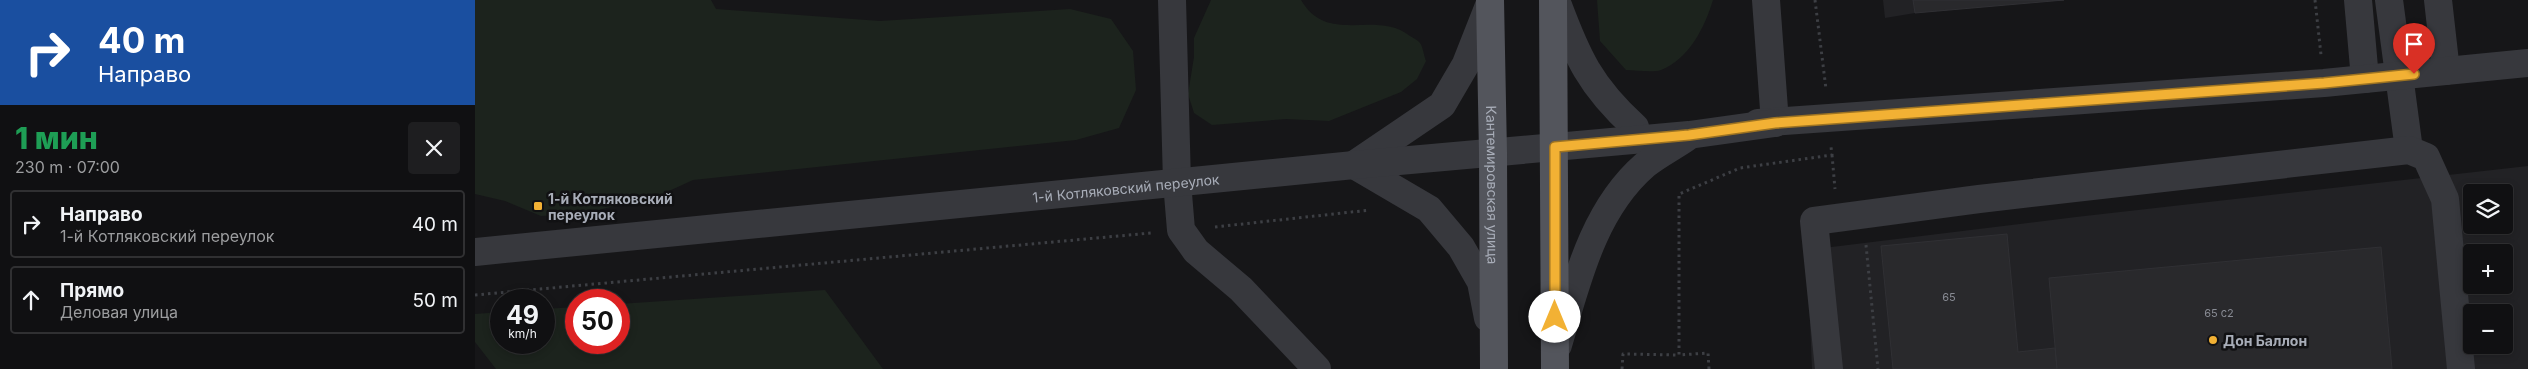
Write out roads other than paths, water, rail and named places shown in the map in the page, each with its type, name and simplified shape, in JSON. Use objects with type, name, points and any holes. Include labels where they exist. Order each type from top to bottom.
[{"type":"main road","points":[[1555,0],[1565,146],[1555,361]]},
{"type":"main road","name":"Кантемировская улица","points":[[1490,2],[1494,360]]},
{"type":"street","points":[[1171,0],[1177,182],[1181,230],[1196,252],[1241,289],[1317,369]]},
{"type":"street","points":[[1555,0],[1582,65],[1613,107],[1635,127]]},
{"type":"street","points":[[1766,0],[1775,123]]},
{"type":"street","points":[[2358,0],[2365,79]]},
{"type":"street","points":[[2389,0],[2409,150]]},
{"type":"street","points":[[2438,0],[2447,71]]},
{"type":"street","points":[[1490,2],[1466,64],[1441,105],[1354,165],[1429,209],[1461,246],[1481,282],[1494,360]]},
{"type":"street","points":[[1565,146],[1635,127],[1775,123],[2324,83],[2528,63]]},
{"type":"street","name":"1-й Котляковский переулок","points":[[475,252],[1177,182],[1689,135],[1775,123]]},
{"type":"street","points":[[1555,361],[1583,261],[1612,201],[1645,165],[1689,135]]},
{"type":"street","points":[[1829,369],[1814,221],[2409,150],[2426,157],[2445,199],[2461,369]]},
{"type":"place","name":"1-й Котляковский переулок","points":[[538,206]]},
{"type":"place","name":"Дон Баллон","points":[[2213,340]]}]
